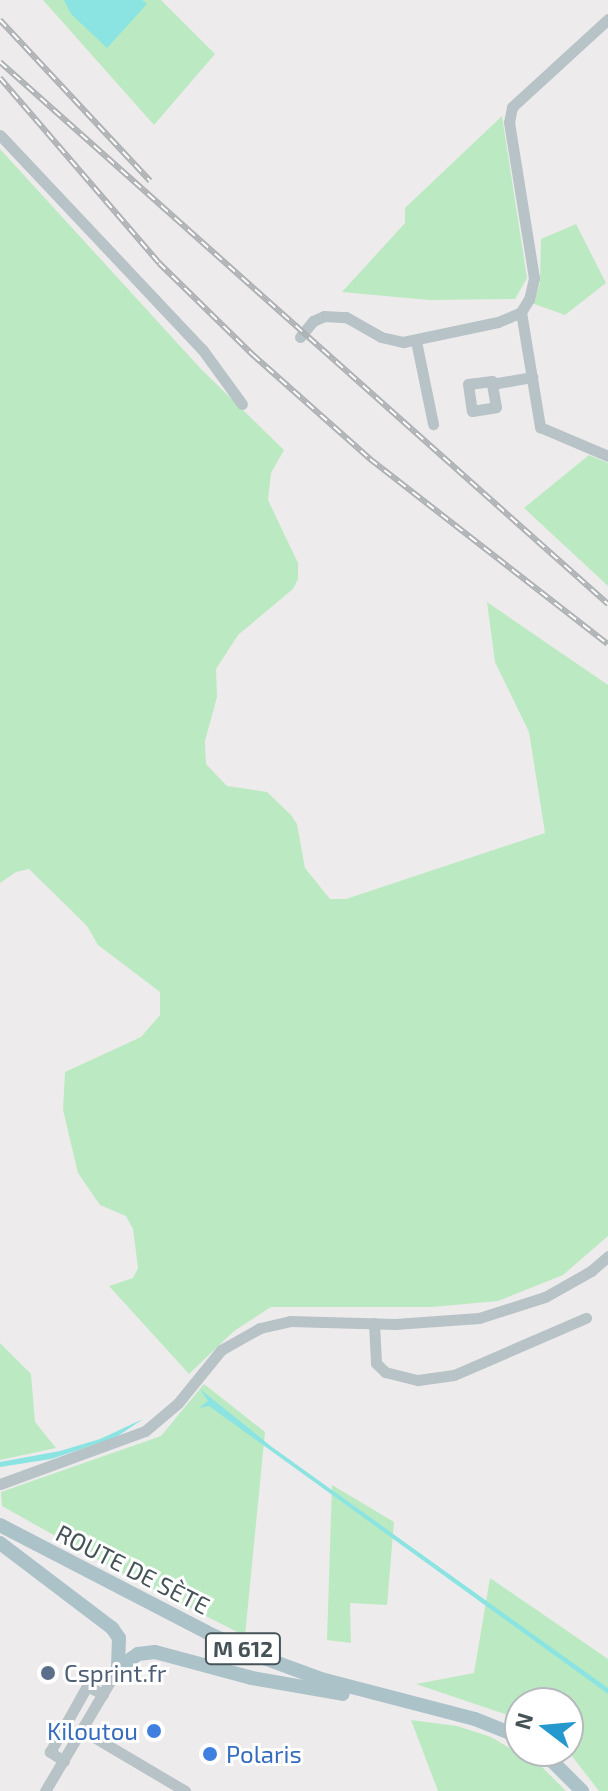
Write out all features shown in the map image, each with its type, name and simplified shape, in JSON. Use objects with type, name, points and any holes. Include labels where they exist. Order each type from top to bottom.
[{"type":"main road","name":"ROUTE DE SÈTE","points":[[0,1525],[206,1632],[321,1679],[475,1719],[504,1731]]},
{"type":"main road","points":[[0,1543],[112,1628],[119,1638],[118,1668]]},
{"type":"main road","name":"M 612","points":[[118,1668],[138,1654],[155,1652],[252,1678],[361,1698],[370,1693]]},
{"type":"main road","points":[[558,1767],[582,1791]]},
{"type":"street","points":[[300,337],[310,325],[324,316],[346,317],[385,339],[416,341],[498,322],[521,312],[529,299],[534,278],[509,122],[512,107],[608,19]]},
{"type":"street","points":[[0,135],[202,349],[242,404]]},
{"type":"street","points":[[521,312],[540,427],[608,456]]},
{"type":"street","points":[[416,341],[433,424]]},
{"type":"street","points":[[492,384],[532,377]]},
{"type":"street","points":[[0,1484],[145,1431],[163,1418],[221,1350],[260,1328],[290,1321],[440,1322],[511,1310],[569,1285],[608,1256]]},
{"type":"street","points":[[374,1323],[376,1363],[385,1372],[418,1380],[454,1375],[586,1318]]},
{"type":"street","points":[[45,1791],[118,1668]]},
{"type":"street","points":[[64,1761],[50,1752],[87,1686],[103,1694]]},
{"type":"street","points":[[82,1730],[185,1791]]},
{"type":"green space","points":[[43,0],[161,0],[215,54],[154,125]]},
{"type":"green space","points":[[502,116],[527,278],[515,299],[429,300],[342,292],[405,223],[405,208]]},
{"type":"green space","points":[[0,149],[201,369],[284,450],[271,473],[268,500],[298,563],[298,579],[293,589],[238,635],[216,669],[217,697],[205,741],[206,764],[227,786],[267,792],[291,815],[297,824],[305,868],[330,899],[346,899],[545,833],[529,732],[495,662],[487,602],[608,685],[608,1236],[563,1275],[498,1301],[432,1307],[271,1307],[234,1331],[189,1374],[109,1286],[133,1278],[138,1268],[133,1229],[126,1216],[100,1205],[78,1173],[63,1110],[65,1072],[141,1037],[160,1015],[160,992],[98,945],[87,926],[29,869],[16,872],[0,883]]},
{"type":"green space","points":[[576,224],[606,283],[565,315],[534,304],[540,282],[541,239]]},
{"type":"green space","points":[[589,455],[608,463],[608,586],[524,508]]},
{"type":"green space","points":[[0,1343],[31,1374],[35,1422],[56,1448],[0,1460]]},
{"type":"green space","points":[[204,1384],[265,1432],[245,1636],[116,1570],[2,1506],[1,1492],[161,1436]]},
{"type":"green space","points":[[332,1485],[394,1522],[387,1605],[350,1603],[351,1643],[327,1640]]},
{"type":"green space","points":[[490,1578],[608,1659],[608,1791],[599,1791],[580,1767],[584,1767],[584,1687],[504,1687],[504,1714],[416,1684],[474,1673]]},
{"type":"green space","points":[[411,1720],[457,1726],[491,1737],[504,1745],[504,1767],[542,1767],[566,1791],[438,1791]]},
{"type":"water","points":[[64,0],[142,0],[147,4],[107,48],[71,14]]},
{"type":"water","points":[[200,1389],[272,1447],[608,1688],[608,1694],[209,1406],[199,1408],[208,1401]]},
{"type":"water","points":[[143,1419],[115,1438],[51,1459],[0,1467],[0,1462],[60,1451],[100,1439]]},
{"type":"railway","points":[[0,20],[150,181]]},
{"type":"railway","points":[[0,62],[608,604]]},
{"type":"railway","points":[[0,78],[159,263],[253,355],[370,459],[608,644]]},
{"type":"place","name":"Csprint.fr","points":[[48,1673]]},
{"type":"place","name":"Kiloutou","points":[[154,1731]]},
{"type":"place","name":"Polaris","points":[[210,1754]]}]
